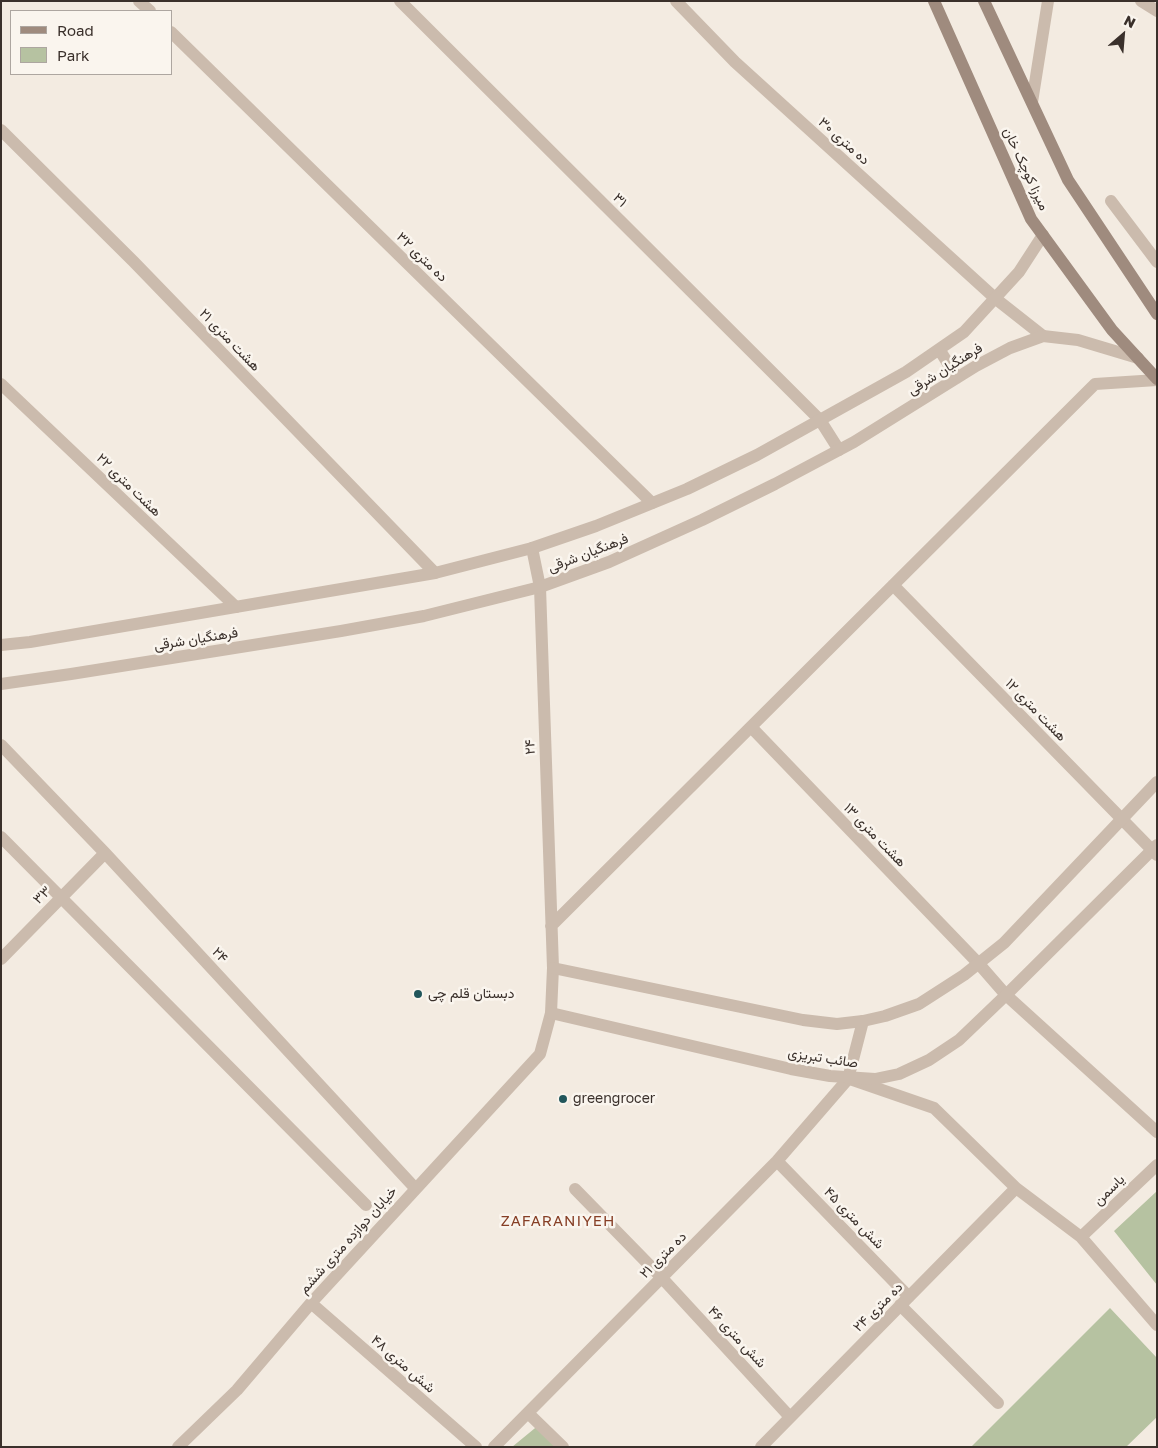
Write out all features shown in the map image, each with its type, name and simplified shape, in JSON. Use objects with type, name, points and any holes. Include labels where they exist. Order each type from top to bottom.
[{"type":"main road","name":"میرزا کوچک خان","points":[[934,1],[1031,219],[1112,330],[1157,379]]},
{"type":"main road","points":[[984,1],[1068,180],[1157,314]]},
{"type":"street","points":[[139,1],[149,10]]},
{"type":"street","name":"۳۱","points":[[400,1],[820,420],[839,450]]},
{"type":"street","name":"ده متری ۳۰","points":[[676,1],[735,62],[996,299],[1043,336]]},
{"type":"street","points":[[1032,102],[1048,1]]},
{"type":"street","points":[[1141,1],[1157,11]]},
{"type":"street","name":"ده متری ۳۲","points":[[172,33],[652,504]]},
{"type":"street","name":"هشت متری ۲۱","points":[[1,130],[134,262],[435,573]]},
{"type":"street","points":[[1111,201],[1157,262]]},
{"type":"street","name":"فرهنگیان شرقی","points":[[1,645],[30,642],[435,573],[532,548],[652,504],[757,455],[906,372],[964,332],[1019,272],[1043,234]]},
{"type":"street","points":[[1142,243],[1157,252]]},
{"type":"street","name":"فرهنگیان شرقی","points":[[1,684],[341,632],[424,616],[540,587],[609,562],[702,520],[839,450],[976,366],[1010,348],[1043,336],[1078,340],[1138,358]]},
{"type":"street","points":[[939,349],[958,378]]},
{"type":"street","points":[[551,926],[1095,384],[1157,379]]},
{"type":"street","name":"هشت متری ۲۲","points":[[1,384],[236,607]]},
{"type":"street","name":"۲۴","points":[[532,548],[540,587],[553,968],[551,1013],[540,1054]]},
{"type":"street","name":"هشت متری ۱۲","points":[[893,585],[1122,819],[1155,850]]},
{"type":"street","name":"هشت متری ۱۳","points":[[751,727],[1006,995]]},
{"type":"street","name":"۲۴","points":[[1,745],[105,853],[415,1188]]},
{"type":"street","points":[[553,968],[803,1020],[837,1024],[885,1016],[919,1004],[964,975],[1004,943],[1157,782]]},
{"type":"street","points":[[1,837],[366,1205]]},
{"type":"street","name":"صائب تبریزی","points":[[551,1013],[791,1069],[848,1079],[875,1079],[899,1074],[929,1060],[959,1040],[1155,850]]},
{"type":"street","name":"۳۳","points":[[1,959],[105,853]]},
{"type":"street","points":[[1006,995],[1157,1132]]},
{"type":"street","points":[[863,1021],[848,1079],[934,1108],[1016,1188],[1081,1238],[1157,1325]]},
{"type":"street","name":"خیابان دوازده متری ششم","points":[[178,1447],[237,1390],[311,1303],[540,1054]]},
{"type":"street","name":"ده متری ۲۱","points":[[494,1447],[777,1161],[848,1079]]},
{"type":"street","name":"شش متری ۴۵","points":[[777,1161],[998,1404]]},
{"type":"street","name":"یاسمن","points":[[1081,1238],[1157,1165]]},
{"type":"street","name":"ده متری ۲۴","points":[[768,1444],[790,1417],[1016,1188]]},
{"type":"street","name":"شش متری ۴۶","points":[[575,1189],[662,1278],[790,1417]]},
{"type":"street","name":"شش متری ۴۸","points":[[311,1303],[476,1447]]},
{"type":"street","points":[[528,1413],[563,1447]]},
{"type":"green space","points":[[1157,1191],[1157,1285],[1114,1231]]},
{"type":"green space","points":[[1110,1308],[1157,1358],[1157,1417],[1126,1447],[971,1447]]},
{"type":"green space","points":[[540,1424],[563,1447],[512,1447]]},
{"type":"place","name":"دبستان قلم چی","points":[[418,994]]},
{"type":"place","name":"greengrocer","points":[[563,1099]]},
{"type":"district","name":"ZAFARANIYEH","points":[[558,1221]]}]
